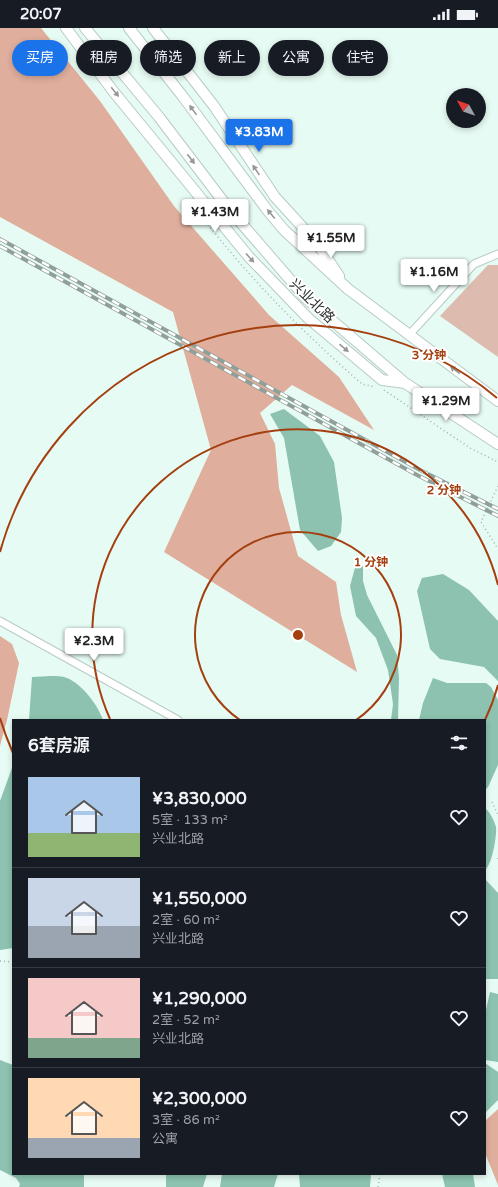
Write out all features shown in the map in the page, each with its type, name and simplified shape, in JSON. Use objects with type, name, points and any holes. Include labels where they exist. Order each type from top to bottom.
[{"type":"main road","points":[[66,28],[113,91],[254,263],[308,318],[382,380],[405,383]]},
{"type":"main road","name":"兴业北路","points":[[85,28],[158,117],[229,209],[306,298],[405,383],[498,444]]},
{"type":"main road","points":[[129,28],[284,230],[348,289],[498,401]]},
{"type":"main road","points":[[153,28],[214,106],[275,197],[317,243],[348,289]]},
{"type":"street","points":[[409,335],[474,264],[498,254]]},
{"type":"street","points":[[0,621],[176,719]]},
{"type":"path","points":[[498,486],[481,522],[498,550]]},
{"type":"path","points":[[492,802],[498,814]]},
{"type":"path","points":[[0,961],[12,962]]},
{"type":"path","points":[[378,1187],[380,1175]]},
{"type":"shaded area","points":[[0,28],[41,28],[51,40],[12,40],[12,76],[68,76],[68,61],[76,71],[76,76],[80,76],[100,101],[174,206],[269,315],[339,377],[374,430],[292,385],[260,413],[275,444],[279,488],[298,556],[336,582],[341,615],[357,672],[164,552],[211,450],[173,312],[0,217]]},
{"type":"shaded area","points":[[488,265],[498,265],[498,357],[440,316]]},
{"type":"shaded area","points":[[284,409],[320,436],[334,462],[342,518],[341,532],[331,546],[318,551],[300,530],[284,438],[270,414]]},
{"type":"shaded area","points":[[356,564],[363,566],[363,581],[367,595],[397,655],[399,678],[398,719],[391,719],[393,704],[388,670],[376,638],[356,616],[350,586]]},
{"type":"shaded area","points":[[443,574],[469,590],[498,621],[498,681],[484,667],[440,659],[430,649],[417,591],[422,578]]},
{"type":"shaded area","points":[[0,636],[12,644],[19,663],[0,746]]},
{"type":"shaded area","points":[[59,676],[73,681],[89,696],[103,719],[29,719],[32,677]]},
{"type":"shaded area","points":[[433,678],[447,683],[486,683],[491,687],[498,700],[498,765],[486,789],[486,719],[419,719],[423,703]]},
{"type":"shaded area","points":[[12,768],[12,948],[0,950],[0,801]]},
{"type":"shaded area","points":[[486,809],[493,819],[496,827],[495,843],[488,867],[486,869]]},
{"type":"shaded area","points":[[486,880],[498,893],[498,979],[486,979]]},
{"type":"shaded area","points":[[490,992],[498,994],[498,1062],[486,1060],[486,1010]]},
{"type":"shaded area","points":[[0,1060],[12,1065],[12,1175],[84,1175],[84,1187],[19,1187],[20,1184],[16,1178],[0,1170]]},
{"type":"shaded area","points":[[486,1064],[498,1072],[498,1100],[486,1112]]},
{"type":"shaded area","points":[[498,1109],[498,1185],[486,1155],[486,1120]]},
{"type":"shaded area","points":[[166,1175],[207,1175],[203,1187],[166,1187]]},
{"type":"shaded area","points":[[222,1175],[278,1175],[274,1187],[220,1187]]},
{"type":"shaded area","points":[[299,1175],[371,1175],[370,1187],[300,1187]]},
{"type":"shaded area","points":[[442,1175],[473,1175],[475,1187],[445,1187]]},
{"type":"railway","points":[[0,239],[420,470],[498,509]]},
{"type":"railway","points":[[0,246],[417,475],[498,516]]}]
